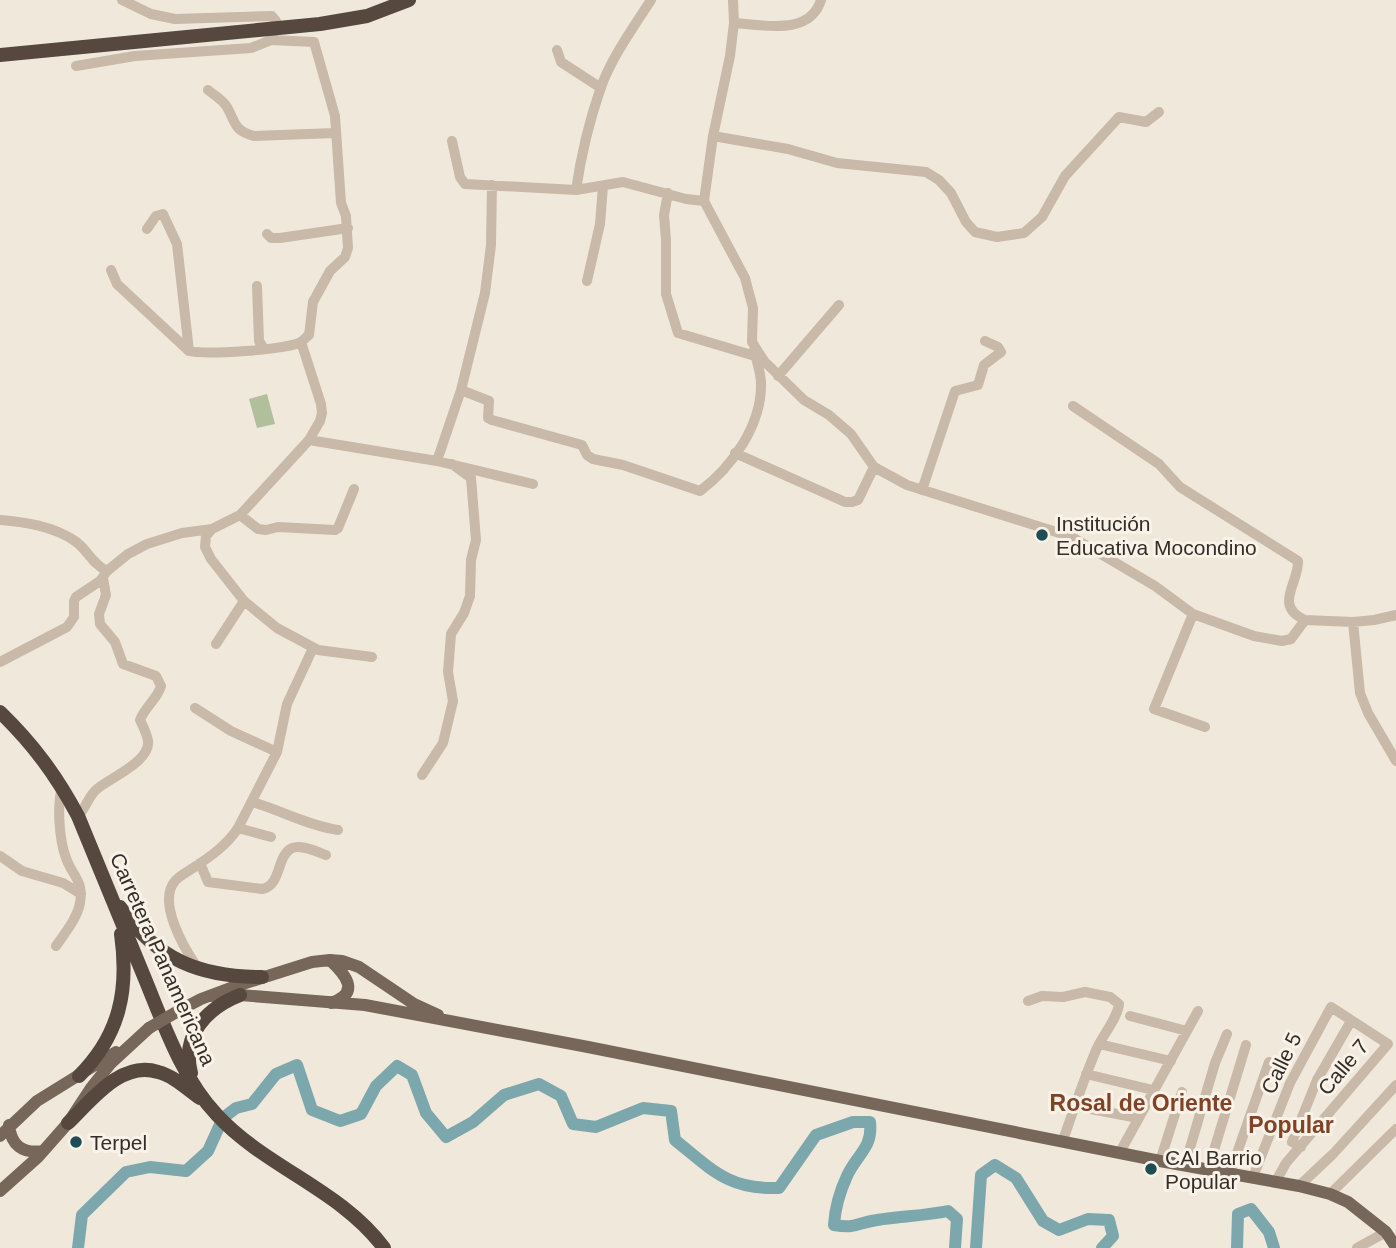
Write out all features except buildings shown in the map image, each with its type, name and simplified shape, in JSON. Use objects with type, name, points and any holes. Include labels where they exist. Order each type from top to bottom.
[{"type":"highway","points":[[0,55],[273,34],[367,16],[409,0]]},
{"type":"highway","name":"Carretera Panamericana","points":[[0,712],[31,742],[62,786],[78,816],[173,1046],[212,1109],[228,1126],[345,1207],[384,1248]]},
{"type":"highway","points":[[108,889],[137,929],[173,958],[199,970],[230,977],[262,977]]},
{"type":"highway","points":[[79,1076],[101,1050],[113,1029],[120,1008],[125,962],[118,916]]},
{"type":"highway","points":[[173,958],[182,946]]},
{"type":"highway","points":[[193,1081],[189,1055],[192,1038],[199,1023],[211,1010],[240,995]]},
{"type":"highway","points":[[68,1123],[105,1087],[132,1072],[147,1069],[170,1077],[212,1109]]},
{"type":"main road","points":[[330,960],[345,976],[349,985],[340,1000],[330,1003]]},
{"type":"main road","points":[[43,1151],[29,1152],[16,1146],[4,1130],[37,1101],[131,1043],[149,1028],[210,996],[262,977],[312,962],[330,960],[359,967],[414,1004],[454,1023]]},
{"type":"main road","points":[[210,996],[240,995],[365,1005],[1185,1166],[1276,1181],[1330,1194],[1348,1202],[1386,1232],[1396,1247]]},
{"type":"main road","points":[[0,1191],[43,1151],[68,1123],[91,1088],[131,1043]]},
{"type":"street","points":[[122,0],[151,14],[175,19],[272,16],[276,21],[273,34]]},
{"type":"street","points":[[576,190],[581,158],[601,88],[651,0]]},
{"type":"street","points":[[461,390],[489,401],[488,418],[492,420],[582,445],[587,455],[593,459],[700,491],[749,435],[757,417],[761,382],[752,342],[753,308],[745,278],[704,201],[713,136],[730,56],[734,23],[733,0]]},
{"type":"street","points":[[734,23],[797,25],[812,18],[821,0]]},
{"type":"street","points":[[76,66],[135,56],[251,48],[273,34],[314,42],[335,116],[341,203],[348,228],[345,257],[330,271],[313,302],[309,335],[301,342],[264,349],[200,354],[189,351],[117,284],[111,270]]},
{"type":"street","points":[[556,50],[561,62],[601,88]]},
{"type":"street","points":[[208,90],[226,106],[232,122],[246,134],[335,133]]},
{"type":"street","points":[[713,136],[788,149],[838,163],[926,172],[940,180],[951,193],[966,222],[975,232],[997,237],[1024,233],[1041,217],[1065,176],[1119,117],[1146,122],[1159,112]]},
{"type":"street","points":[[452,141],[460,177],[465,184],[576,190],[623,182],[686,199],[704,201]]},
{"type":"street","points":[[437,461],[461,390],[490,267],[492,186]]},
{"type":"street","points":[[587,281],[600,223],[603,186]]},
{"type":"street","points":[[668,193],[664,215],[666,294],[678,333],[755,356]]},
{"type":"street","points":[[147,229],[156,216],[163,214],[177,244],[189,351]]},
{"type":"street","points":[[267,234],[271,238],[280,238],[348,228]]},
{"type":"street","points":[[257,286],[259,341],[264,349]]},
{"type":"street","points":[[778,376],[839,305]]},
{"type":"street","points":[[922,490],[955,391],[978,385],[985,365],[1001,352],[998,346],[985,341]]},
{"type":"street","points":[[0,662],[66,627],[74,617],[76,597],[128,554],[147,544],[182,533],[212,528],[240,514],[309,440],[322,413],[301,342]]},
{"type":"street","points":[[752,342],[778,376],[804,400],[829,415],[851,434],[874,467],[907,485],[1072,537],[1155,586],[1193,614],[1254,636],[1282,641],[1292,639],[1305,620]]},
{"type":"street","points":[[1073,406],[1159,464],[1180,487],[1298,561],[1289,607],[1294,615],[1305,620],[1353,622],[1396,615]]},
{"type":"street","points":[[309,440],[437,461],[533,484]]},
{"type":"street","points":[[735,453],[845,502],[858,500],[874,467]]},
{"type":"street","points":[[422,775],[443,743],[453,701],[448,671],[451,634],[470,596],[471,560],[476,540],[471,478],[452,464]]},
{"type":"street","points":[[240,514],[258,529],[278,527],[335,530],[354,489]]},
{"type":"street","points":[[0,520],[30,522],[74,540],[105,575],[106,595],[99,614],[100,624],[115,642],[123,664],[156,676],[161,686],[159,693],[149,702],[141,720],[148,740],[146,751],[126,772],[94,791],[87,806],[78,816]]},
{"type":"street","points":[[212,528],[206,536],[205,547],[211,559],[244,601],[277,628],[313,648],[372,657]]},
{"type":"street","points":[[216,644],[244,601]]},
{"type":"street","points":[[1193,614],[1154,709],[1205,727]]},
{"type":"street","points":[[1353,622],[1360,693],[1368,713],[1396,761]]},
{"type":"street","points":[[199,970],[182,946],[169,903],[169,891],[175,880],[231,839],[238,828],[277,752],[286,704],[313,648]]},
{"type":"street","points":[[195,708],[231,731],[277,752]]},
{"type":"street","points":[[56,946],[79,907],[81,894],[80,882],[65,857],[58,803],[62,786]]},
{"type":"street","points":[[252,802],[328,829],[338,830]]},
{"type":"street","points":[[238,828],[271,837]]},
{"type":"street","points":[[200,863],[208,882],[262,889],[268,888],[272,883],[292,848],[327,855]]},
{"type":"street","points":[[0,856],[22,871],[63,883],[81,894]]},
{"type":"street","points":[[1028,1001],[1042,996],[1063,997],[1085,992],[1099,993],[1115,999],[1119,1004],[1118,1013],[1099,1044],[1086,1074],[1063,1140]]},
{"type":"street","name":"Calle 5","points":[[1253,1177],[1290,1083],[1331,1007],[1351,1021]]},
{"type":"street","points":[[1120,1152],[1198,1011]]},
{"type":"street","points":[[1130,1016],[1187,1031]]},
{"type":"street","points":[[1301,1147],[1292,1142],[1301,1117],[1317,1080],[1351,1021]]},
{"type":"street","name":"Calle 7","points":[[1276,1181],[1286,1163],[1388,1044],[1351,1021]]},
{"type":"street","points":[[1185,1166],[1215,1062],[1227,1034]]},
{"type":"street","points":[[1099,1044],[1171,1061]]},
{"type":"street","points":[[1208,1170],[1246,1045]]},
{"type":"street","points":[[1230,1172],[1269,1062]]},
{"type":"street","points":[[1086,1074],[1153,1090]]},
{"type":"street","points":[[1299,1186],[1333,1154],[1396,1085]]},
{"type":"street","points":[[1160,1161],[1182,1092]]},
{"type":"street","points":[[1075,1106],[1138,1118]]},
{"type":"street","points":[[1330,1194],[1396,1129]]},
{"type":"street","points":[[1357,1248],[1386,1232]]},
{"type":"green space","points":[[267,394],[275,424],[257,428],[249,399]]},
{"type":"waterway","points":[[78,1248],[82,1215],[126,1172],[150,1167],[186,1171],[208,1151],[223,1118],[236,1108],[252,1104],[276,1074],[297,1065],[312,1110],[340,1121],[361,1114],[376,1086],[397,1066],[412,1075],[426,1113],[446,1137],[473,1122],[504,1095],[539,1084],[561,1096],[573,1124],[596,1127],[643,1108],[671,1111],[675,1140],[722,1176],[747,1186],[762,1188],[779,1188],[816,1135],[853,1122],[870,1122],[867,1145],[851,1168],[842,1188],[834,1225],[852,1226],[948,1211],[957,1219],[955,1248]]},
{"type":"waterway","points":[[976,1248],[981,1175],[995,1165],[1016,1178],[1043,1221],[1059,1230],[1088,1219],[1109,1220],[1113,1236],[1102,1248]]},
{"type":"waterway","points":[[1237,1248],[1238,1214],[1251,1209],[1269,1232],[1274,1248]]},
{"type":"place","name":"Institución Educativa Mocondino","points":[[1042,535]]},
{"type":"place","name":"Terpel","points":[[76,1142]]},
{"type":"place","name":"CAI Barrio Popular","points":[[1151,1169]]},
{"type":"district","name":"Rosal de Oriente","points":[[1141,1103]]},
{"type":"district","name":"Popular","points":[[1291,1125]]}]
